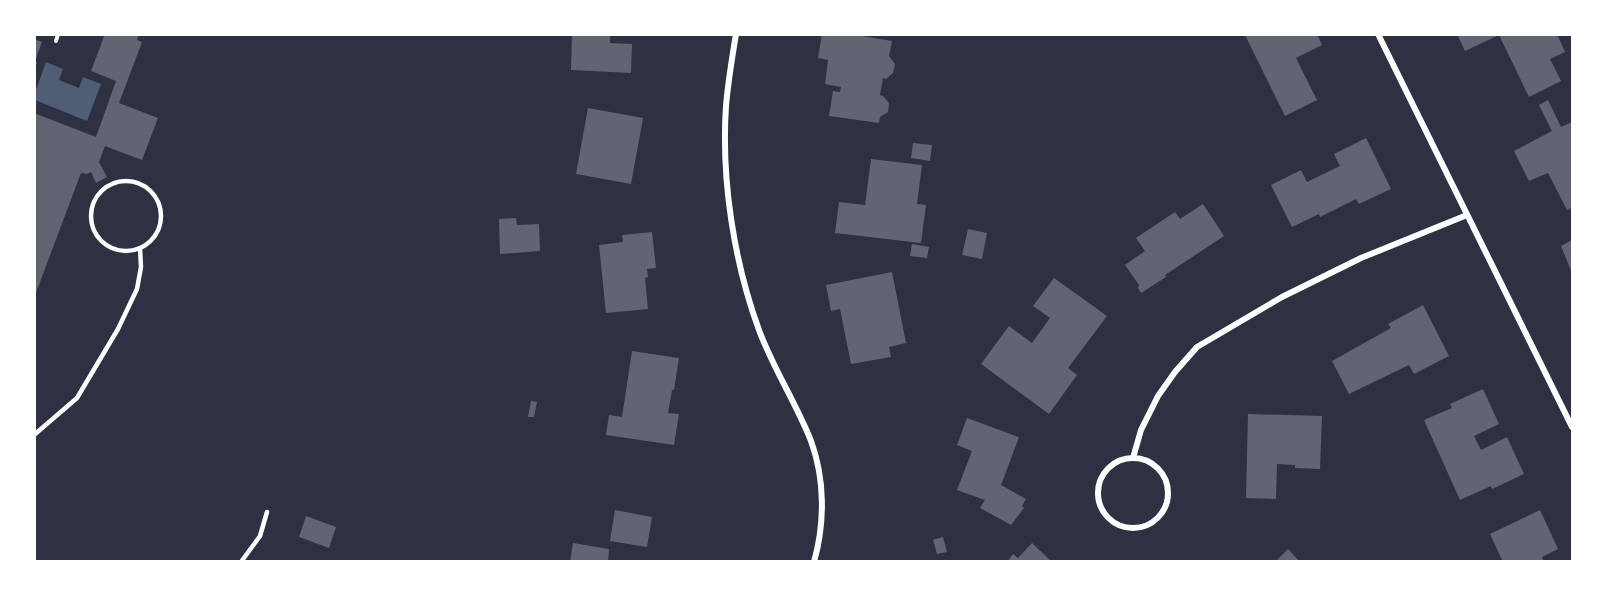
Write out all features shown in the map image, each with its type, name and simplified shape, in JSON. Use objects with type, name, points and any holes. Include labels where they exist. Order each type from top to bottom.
[{"type":"street","points":[[736,34],[729,75],[726,126],[727,175],[732,221],[739,260],[759,330],[811,441],[817,462],[821,483],[822,530],[814,561]]},
{"type":"street","points":[[1378,34],[1572,428]]},
{"type":"street","points":[[1133,458],[1142,430],[1158,396],[1175,372],[1197,348],[1282,297],[1341,267],[1467,215]]},
{"type":"street","points":[[1133,458],[1145,460],[1156,466],[1167,487],[1168,499],[1156,519],[1133,528],[1116,522],[1103,510],[1099,499],[1099,487],[1103,475],[1110,466],[1121,460],[1133,458]]},
{"type":"lane","points":[[128,181],[140,184],[156,199],[160,210],[160,222],[156,233],[150,242],[140,248],[129,251],[106,246],[92,228],[90,216],[92,205],[106,187],[117,182],[128,181]]},
{"type":"lane","points":[[34,435],[77,398],[118,329],[137,289],[141,267],[140,248]]},
{"type":"lane","points":[[241,561],[260,536],[267,512]]},
{"type":"path","points":[[56,41],[58,34]]},
{"type":"water","points":[[46,62],[63,69],[59,80],[79,88],[83,77],[101,84],[87,121],[35,100],[35,93]]},
{"type":"building","points":[[105,34],[139,34],[137,40],[142,42],[119,103],[158,118],[142,160],[105,146],[99,162],[107,177],[96,183],[91,172],[81,173],[34,298],[34,113],[96,137],[116,81],[91,71]]},
{"type":"building","points":[[572,34],[610,34],[610,43],[632,44],[631,73],[571,70]]},
{"type":"building","points":[[822,34],[850,34],[892,41],[889,56],[895,64],[893,73],[886,79],[883,78],[880,95],[889,103],[888,112],[880,117],[879,123],[829,116],[833,91],[840,92],[841,87],[825,84],[828,60],[818,58]]},
{"type":"building","points":[[1317,34],[1322,45],[1296,58],[1317,100],[1285,116],[1245,35]]},
{"type":"building","points":[[1457,34],[1557,34],[1565,52],[1550,59],[1561,81],[1529,97],[1499,35],[1465,51]]},
{"type":"building","points":[[34,39],[42,42],[35,61],[37,63],[35,68]]},
{"type":"building","points":[[1548,100],[1561,127],[1572,122],[1572,208],[1567,210],[1548,173],[1529,181],[1514,151],[1552,131],[1539,105]]},
{"type":"building","points":[[588,108],[643,118],[631,184],[576,174]]},
{"type":"building","points":[[1366,138],[1391,189],[1359,204],[1356,199],[1320,217],[1319,214],[1292,227],[1271,185],[1301,170],[1307,182],[1340,166],[1334,154]]},
{"type":"building","points":[[913,143],[932,145],[930,161],[911,158]]},
{"type":"building","points":[[871,159],[922,165],[917,204],[926,205],[921,243],[835,233],[839,202],[865,205]]},
{"type":"building","points":[[1203,204],[1224,236],[1141,293],[1139,285],[1125,265],[1145,251],[1136,238],[1175,212],[1180,219]]},
{"type":"building","points":[[516,218],[517,225],[539,224],[540,251],[500,254],[499,219]]},
{"type":"building","points":[[968,229],[987,233],[982,259],[962,255]]},
{"type":"building","points":[[652,232],[656,268],[647,269],[648,277],[645,278],[648,309],[606,313],[599,245],[623,242],[622,235]]},
{"type":"building","points":[[1572,240],[1572,273],[1561,246]]},
{"type":"building","points":[[912,244],[929,247],[927,258],[910,256]]},
{"type":"building","points":[[892,272],[906,343],[889,347],[891,357],[851,364],[840,309],[831,311],[826,285]]},
{"type":"building","points":[[1054,278],[1107,316],[1068,368],[1077,375],[1049,414],[981,364],[1009,326],[1032,343],[1050,318],[1033,306]]},
{"type":"building","points":[[1423,305],[1449,356],[1414,374],[1409,365],[1349,394],[1332,361],[1391,328],[1388,324]]},
{"type":"building","points":[[632,351],[679,358],[668,413],[679,414],[674,445],[606,435],[609,415],[622,417]]},
{"type":"building","points":[[1483,389],[1499,424],[1474,436],[1481,450],[1507,437],[1524,474],[1492,489],[1491,486],[1460,500],[1424,420],[1452,408],[1450,404]]},
{"type":"building","points":[[531,401],[537,402],[534,417],[528,417]]},
{"type":"building","points":[[1248,414],[1322,416],[1320,469],[1295,468],[1295,465],[1277,464],[1276,499],[1246,498]]},
{"type":"building","points":[[967,418],[1019,437],[1001,485],[1026,499],[1022,506],[1024,508],[1011,525],[980,508],[985,500],[957,490],[972,451],[957,445]]},
{"type":"building","points":[[615,510],[652,517],[647,547],[610,541]]},
{"type":"building","points":[[1540,510],[1558,549],[1542,557],[1544,562],[1503,562],[1490,534]]},
{"type":"building","points":[[306,516],[336,527],[329,548],[299,537]]},
{"type":"building","points":[[943,537],[947,552],[937,554],[933,540]]},
{"type":"building","points":[[573,543],[609,549],[608,562],[570,562]]},
{"type":"building","points":[[1032,543],[1052,562],[1007,562],[1013,554],[1018,558]]},
{"type":"building","points":[[1288,549],[1300,562],[1275,562]]}]
